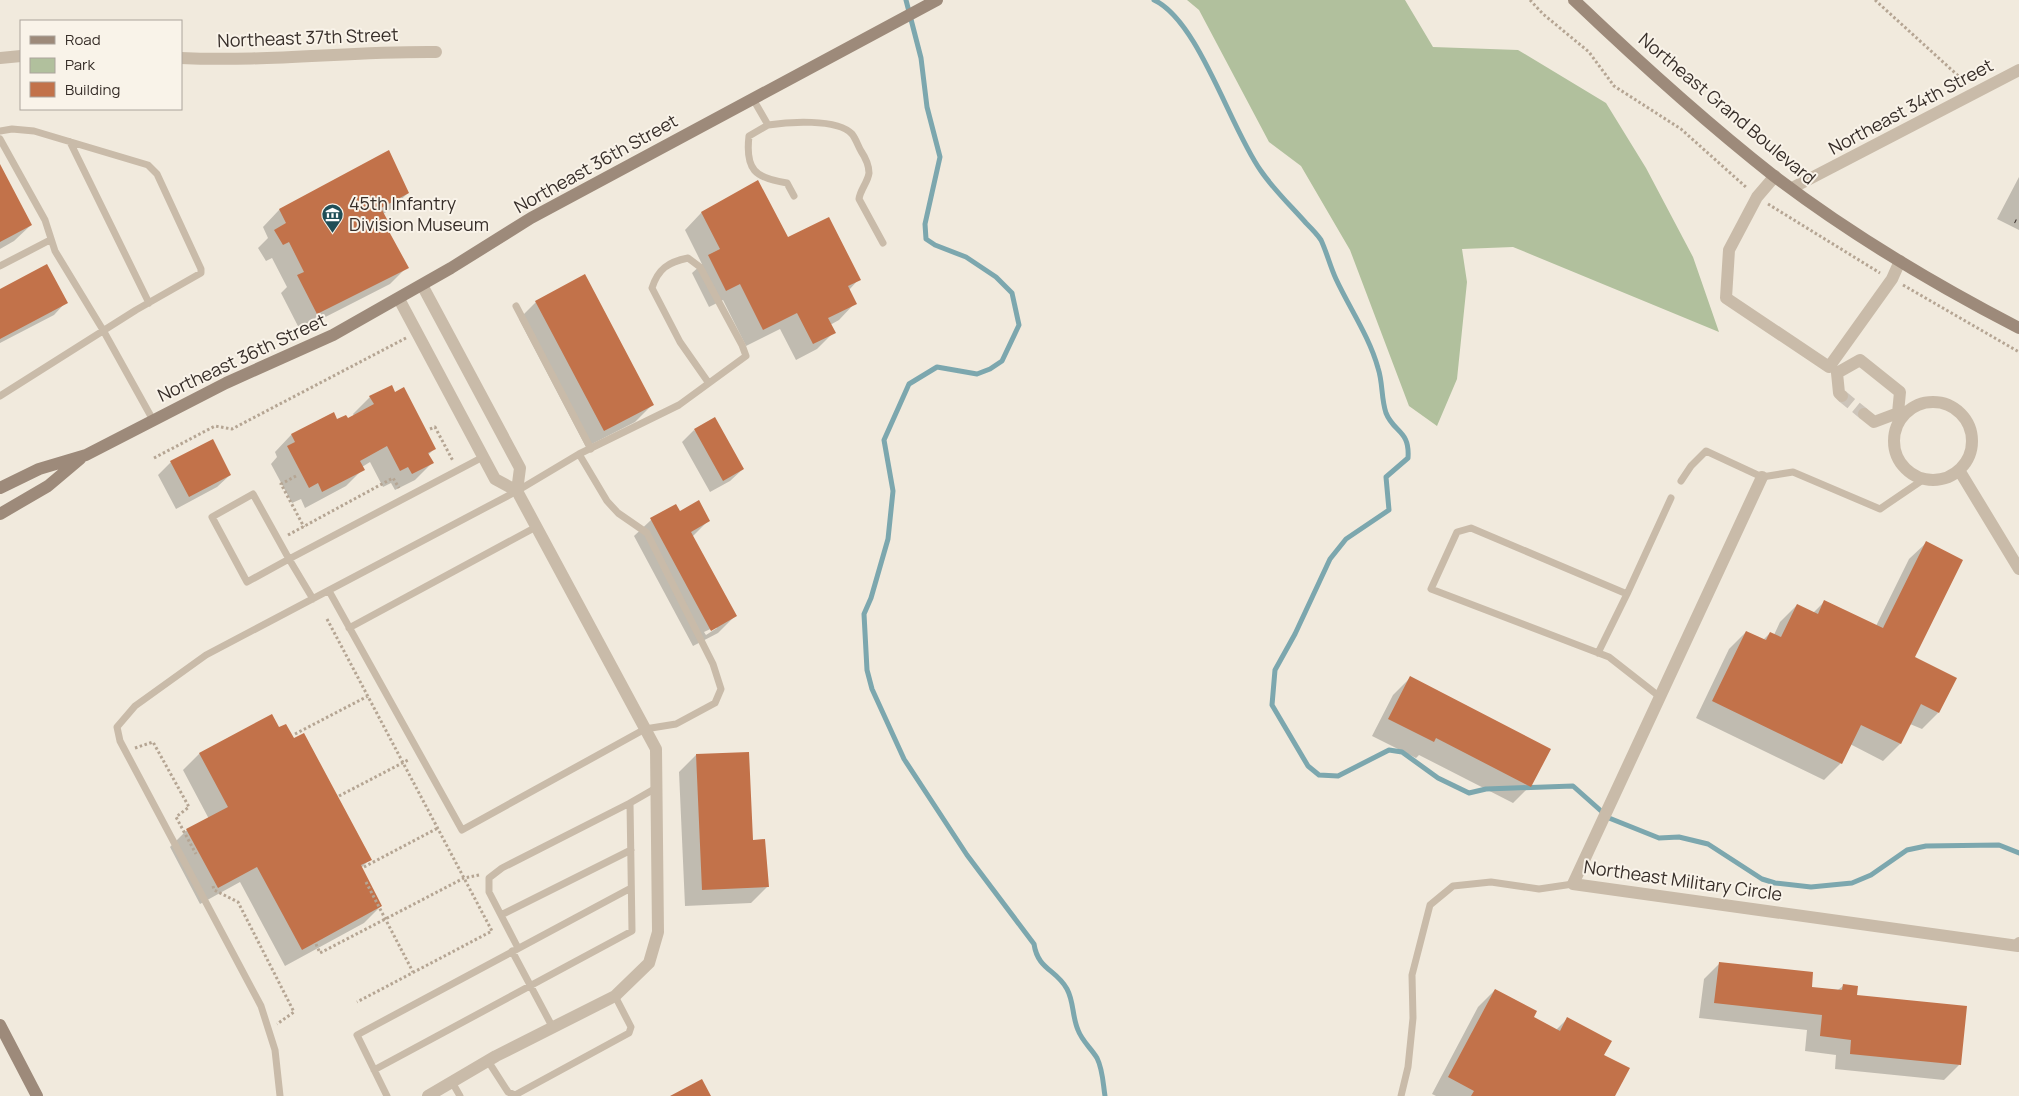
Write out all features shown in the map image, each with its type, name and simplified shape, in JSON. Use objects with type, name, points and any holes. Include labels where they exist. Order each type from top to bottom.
[{"type":"main road","name":"Northeast 36th Street","points":[[0,488],[39,469],[86,455],[226,383],[333,335],[399,299],[531,218],[937,0]]},
{"type":"main road","name":"Northeast Grand Boulevard","points":[[1574,0],[1653,75],[1775,176],[1900,261],[2019,328]]},
{"type":"main road","name":"Northeast 36th Street","points":[[0,514],[48,486],[86,455]]},
{"type":"main road","points":[[0,1026],[37,1096]]},
{"type":"street","name":"Northeast 37th Street","points":[[182,58],[212,60],[386,51],[436,52]]},
{"type":"street","points":[[0,58],[20,56]]},
{"type":"street","name":"Northeast 34th Street","points":[[1792,188],[2019,70]]},
{"type":"street","points":[[1775,176],[1757,197],[1729,250],[1726,298],[1833,370],[1839,393],[1842,396]]},
{"type":"street","points":[[1833,370],[1892,279],[1900,261]]},
{"type":"street","points":[[422,285],[520,468],[516,492]]},
{"type":"street","points":[[399,299],[495,480],[516,492],[656,749],[658,932],[649,963],[615,996],[488,1060],[428,1096]]},
{"type":"street","points":[[1833,370],[1860,360],[1900,392],[1900,415],[1894,442],[1896,454],[1903,466],[1912,474],[1924,479],[1936,480],[1959,470],[1968,460],[1972,447],[1972,434],[1967,421],[1959,411],[1948,404],[1935,402],[1922,404],[1900,415],[1874,422],[1864,414]]},
{"type":"street","points":[[1959,470],[2019,569]]},
{"type":"street","name":"Northeast Military Circle","points":[[1762,478],[1573,884],[2018,946],[2019,943]]},
{"type":"lane","points":[[753,99],[768,125]]},
{"type":"lane","points":[[794,196],[786,183],[770,180],[756,174],[753,169],[748,145],[750,136],[768,125],[785,122],[818,123],[840,127],[851,134],[865,158],[869,174],[860,191],[859,199],[883,243]]},
{"type":"lane","points":[[0,131],[12,129],[34,131],[148,165],[157,174],[200,264],[201,273],[103,330],[0,396]]},
{"type":"lane","points":[[0,139],[45,220],[50,240],[153,420]]},
{"type":"lane","points":[[70,142],[149,303]]},
{"type":"lane","points":[[0,266],[50,240]]},
{"type":"lane","points":[[280,1096],[275,1050],[262,1006],[120,741],[117,726],[135,706],[206,655],[516,492],[579,454],[679,405],[746,356],[700,267],[688,258],[676,260],[657,273],[652,288],[680,342],[708,382]]},
{"type":"lane","points":[[516,306],[590,449]]},
{"type":"lane","points":[[1681,481],[1691,466],[1706,451],[1762,478],[1793,472],[1880,509],[1924,479]]},
{"type":"lane","points":[[329,591],[462,830],[645,730],[676,724],[715,704],[721,689],[713,664],[647,533],[618,514],[607,501],[579,454]]},
{"type":"lane","points":[[313,599],[289,559],[253,494],[212,517],[247,582],[289,559],[483,457]]},
{"type":"lane","points":[[1598,653],[1672,498]]},
{"type":"lane","points":[[349,628],[536,527]]},
{"type":"lane","points":[[1627,594],[1471,528],[1457,532],[1432,589],[1608,657],[1660,697]]},
{"type":"lane","points":[[553,1028],[530,985],[501,915],[489,892],[490,877],[502,868],[656,788]]},
{"type":"lane","points":[[374,1070],[632,931],[630,803]]},
{"type":"lane","points":[[501,915],[630,850]]},
{"type":"lane","points":[[1401,1096],[1408,1068],[1414,1018],[1412,976],[1430,904],[1453,886],[1491,882],[1540,889],[1573,884]]},
{"type":"lane","points":[[387,1096],[357,1035],[631,888]]},
{"type":"lane","points":[[488,1060],[508,1092],[515,1095],[629,1033],[631,1027],[615,996]]},
{"type":"lane","points":[[452,1082],[460,1096]]},
{"type":"path","points":[[1875,0],[1977,92]]},
{"type":"path","points":[[154,458],[215,426],[232,429],[416,332]]},
{"type":"path","points":[[430,429],[435,427],[454,461],[446,465]]},
{"type":"path","points":[[296,476],[281,484],[304,527]]},
{"type":"path","points":[[279,540],[393,478],[400,490],[407,486]]},
{"type":"path","points":[[327,619],[492,931],[357,1002]]},
{"type":"path","points":[[295,734],[368,696]]},
{"type":"path","points":[[136,748],[153,742],[158,750],[189,807],[176,817],[197,857]]},
{"type":"path","points":[[339,796],[419,754]]},
{"type":"path","points":[[364,866],[438,828]]},
{"type":"path","points":[[316,944],[320,953],[464,878],[482,874],[490,877]]},
{"type":"path","points":[[210,882],[214,890],[238,902],[294,1012],[269,1030]]},
{"type":"path","points":[[366,882],[413,972]]},
{"type":"green space","points":[[1187,0],[1405,0],[1433,47],[1518,50],[1606,103],[1646,168],[1693,257],[1719,332],[1513,247],[1462,249],[1467,282],[1457,379],[1437,426],[1409,406],[1350,250],[1301,166],[1269,142],[1199,10]]},
{"type":"building","name":"45th Infantry Division Museum","points":[[389,150],[409,193],[381,208],[389,223],[386,226],[409,268],[317,314],[297,275],[304,272],[289,242],[283,245],[274,230],[286,223],[279,209]]},
{"type":"building","points":[[0,164],[32,225],[0,242]]},
{"type":"building","points":[[758,180],[788,237],[829,217],[861,280],[848,286],[857,304],[828,318],[836,333],[813,344],[797,313],[763,330],[740,284],[726,291],[708,255],[720,249],[701,212]]},
{"type":"building","points":[[47,264],[68,303],[0,339],[0,289]]},
{"type":"building","points":[[585,274],[654,405],[604,431],[535,301]]},
{"type":"building","points":[[392,385],[395,392],[404,387],[436,449],[428,453],[434,463],[412,474],[408,467],[400,471],[387,446],[360,461],[365,470],[322,492],[318,483],[309,488],[287,446],[295,442],[291,434],[334,412],[337,419],[346,415],[348,418],[374,404],[369,396]]},
{"type":"building","points":[[715,417],[744,469],[723,481],[694,429]]},
{"type":"building","points":[[213,439],[231,475],[189,497],[170,461]]},
{"type":"building","points":[[699,500],[710,521],[691,532],[737,616],[711,631],[650,518],[676,504],[680,511]]},
{"type":"building","points":[[1926,541],[1963,560],[1915,657],[1957,678],[1939,713],[1921,704],[1901,744],[1861,725],[1842,764],[1712,701],[1746,631],[1766,640],[1770,632],[1781,637],[1797,604],[1818,614],[1824,600],[1883,628]]},
{"type":"building","points":[[1410,676],[1551,749],[1531,787],[1436,738],[1434,742],[1388,719]]},
{"type":"building","points":[[272,714],[279,727],[286,724],[294,738],[304,733],[372,860],[361,865],[382,906],[302,950],[257,867],[218,888],[186,829],[228,807],[199,753]]},
{"type":"building","points":[[749,752],[753,840],[765,839],[769,887],[702,890],[696,754]]},
{"type":"building","points":[[1719,962],[1813,972],[1812,987],[1842,990],[1843,984],[1858,986],[1857,995],[1967,1006],[1961,1065],[1850,1054],[1851,1040],[1820,1036],[1822,1015],[1714,1003]]},
{"type":"building","points":[[1495,989],[1537,1011],[1534,1017],[1560,1031],[1567,1017],[1612,1041],[1604,1055],[1630,1068],[1615,1096],[1471,1096],[1474,1091],[1448,1077]]},
{"type":"building","points":[[702,1079],[711,1096],[670,1096]]},
{"type":"waterway","points":[[906,0],[921,58],[927,107],[940,157],[925,224],[926,239],[935,245],[966,257],[996,277],[1012,293],[1019,325],[1002,361],[990,369],[977,374],[937,367],[909,384],[884,440],[893,491],[888,539],[871,598],[864,614],[867,670],[872,689],[904,759],[967,855],[1034,944],[1039,959],[1063,982],[1067,989],[1078,1030],[1099,1063],[1105,1096]]},
{"type":"waterway","points":[[1154,0],[1170,12],[1185,30],[1199,52],[1249,152],[1261,171],[1321,240],[1336,279],[1374,356],[1380,374],[1386,413],[1389,420],[1401,432],[1407,442],[1408,458],[1386,477],[1389,510],[1346,539],[1330,559],[1295,634],[1275,670],[1272,705],[1308,766],[1319,775],[1338,776],[1389,750],[1402,752],[1438,778],[1469,793],[1486,789],[1573,786],[1609,818],[1659,838],[1679,837],[1708,844],[1762,879],[1775,883],[1811,887],[1852,883],[1871,875],[1907,850],[1926,846],[1999,845],[2019,853]]},
{"type":"tunnel","points":[[1842,396],[1864,414]]},
{"type":"railway","points":[[2015,221],[2019,223]]},
{"type":"place","name":"45th Infantry Division Museum","points":[[333,233]]}]
